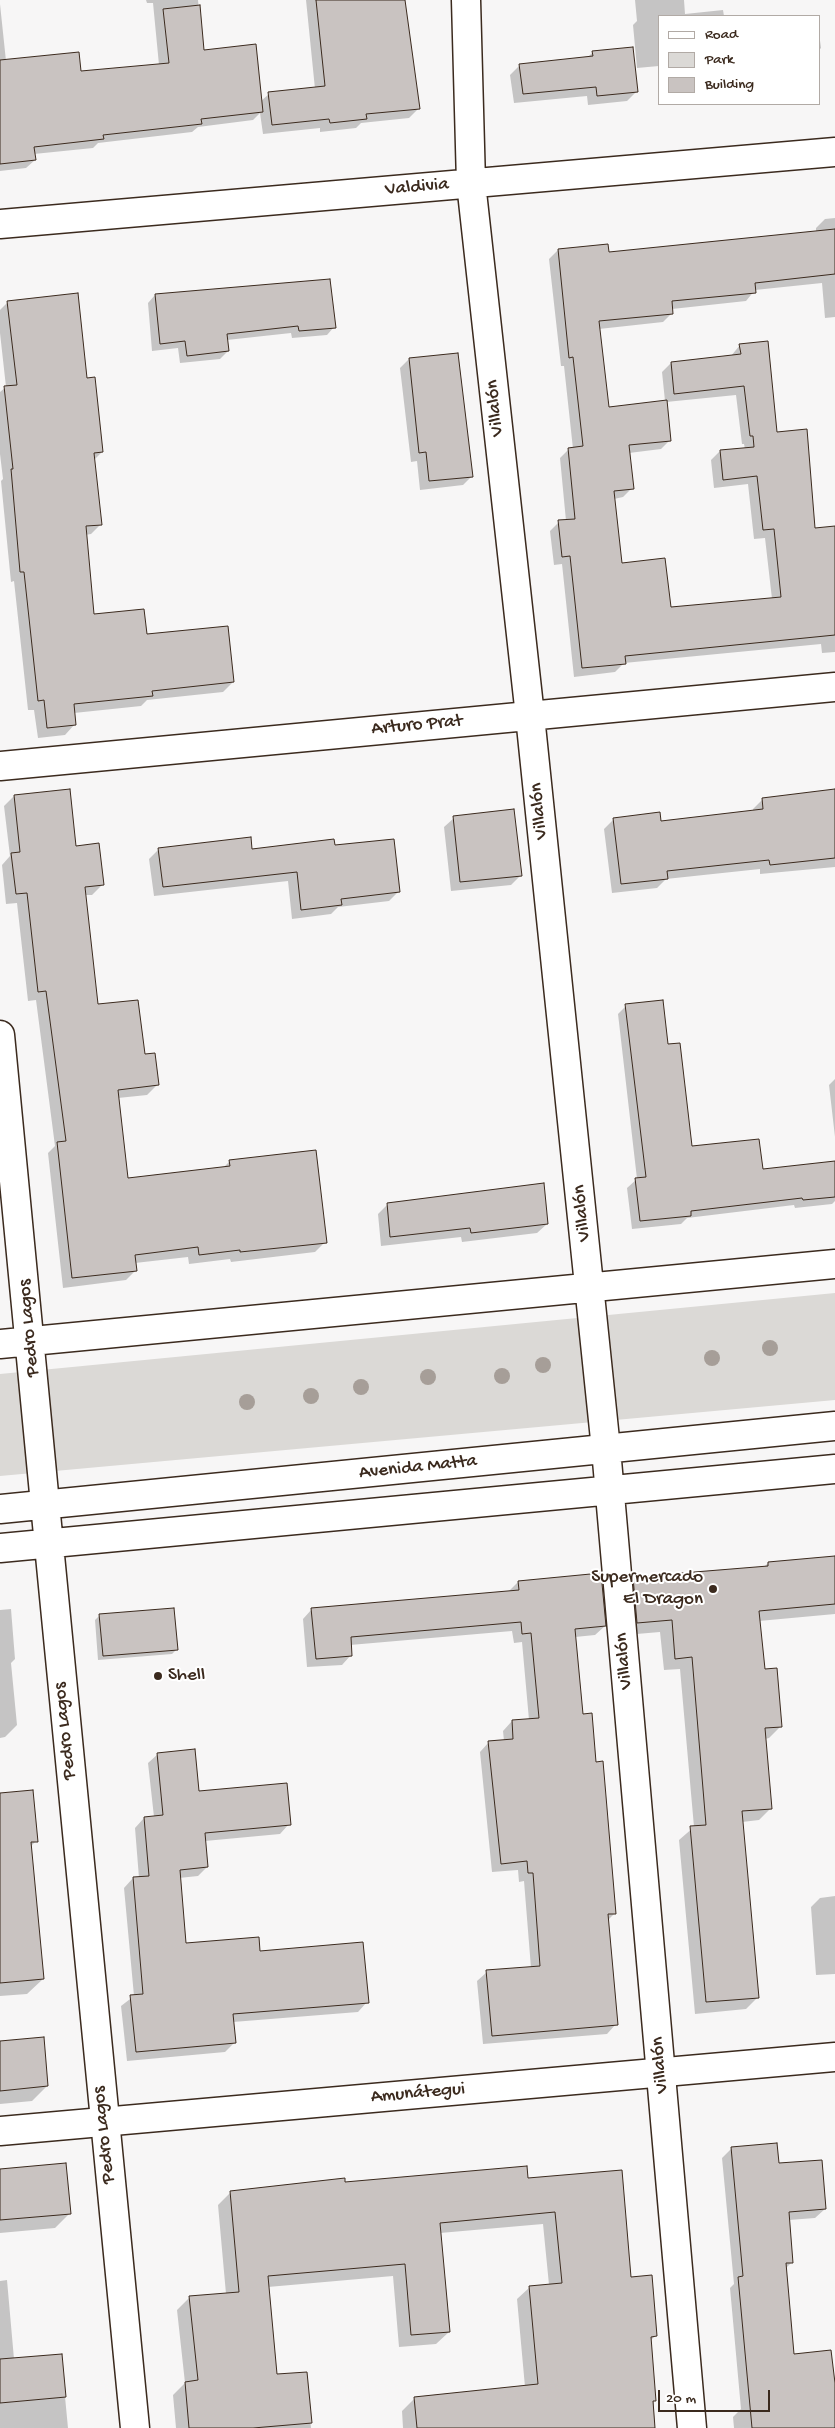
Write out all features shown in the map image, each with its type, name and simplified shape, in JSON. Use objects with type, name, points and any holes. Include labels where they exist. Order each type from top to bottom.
[{"type":"street","name":"Villalón","points":[[466,0],[471,183],[530,716],[606,1449],[692,2428]]},
{"type":"street","name":"Valdivia","points":[[0,224],[835,152]]},
{"type":"street","name":"Arturo Prat","points":[[0,766],[835,687]]},
{"type":"street","name":"Pedro Lagos","points":[[0,1035],[135,2428]]},
{"type":"street","points":[[0,1344],[835,1264]]},
{"type":"street","name":"Avenida Matta","points":[[0,1509],[835,1426]]},
{"type":"street","points":[[0,1548],[835,1468]]},
{"type":"street","name":"Amunátegui","points":[[0,2131],[835,2057]]},
{"type":"green space","points":[[835,1293],[835,1400],[0,1476],[0,1374]]},
{"type":"building","points":[[316,0],[405,0],[420,109],[366,114],[367,119],[330,123],[329,119],[272,125],[268,92],[325,86]]},
{"type":"building","points":[[200,5],[204,50],[256,44],[263,112],[201,119],[202,124],[103,135],[104,139],[34,147],[36,160],[0,164],[0,60],[79,52],[81,71],[169,63],[163,9]]},
{"type":"building","points":[[633,47],[638,92],[597,96],[596,87],[523,94],[519,64],[593,56],[592,51]]},
{"type":"building","points":[[835,229],[835,274],[755,283],[756,293],[672,301],[673,314],[599,321],[609,407],[667,400],[671,441],[629,445],[634,489],[614,491],[622,563],[665,558],[671,607],[781,597],[774,529],[763,530],[757,476],[723,480],[720,450],[754,447],[753,436],[750,436],[744,386],[674,394],[671,362],[741,354],[739,344],[768,341],[777,432],[807,429],[815,528],[835,526],[835,635],[625,656],[626,664],[582,668],[570,556],[562,557],[558,520],[575,519],[568,448],[583,446],[573,357],[569,358],[558,249],[608,244],[609,252]]},
{"type":"building","points":[[330,279],[336,328],[299,331],[298,326],[227,334],[229,351],[187,356],[185,341],[160,344],[155,294]]},
{"type":"building","points":[[78,293],[87,378],[95,377],[103,452],[94,453],[102,525],[86,526],[94,614],[144,609],[147,634],[228,626],[234,682],[152,691],[153,696],[74,704],[76,725],[47,728],[44,700],[38,701],[24,572],[20,572],[11,469],[13,469],[4,386],[17,385],[7,301]]},
{"type":"building","points":[[458,353],[473,477],[429,481],[426,452],[419,453],[409,358]]},
{"type":"building","points":[[70,789],[76,846],[99,843],[104,885],[85,887],[98,1004],[138,1000],[145,1054],[155,1053],[159,1085],[118,1090],[128,1178],[230,1166],[229,1160],[316,1150],[327,1243],[199,1255],[198,1247],[135,1255],[137,1271],[72,1278],[57,1142],[66,1141],[46,991],[38,992],[27,893],[16,894],[11,853],[20,852],[14,795]]},
{"type":"building","points":[[835,789],[835,858],[770,865],[769,860],[667,871],[668,879],[621,884],[613,818],[660,812],[661,821],[763,809],[762,798]]},
{"type":"building","points":[[514,809],[522,876],[460,882],[453,816]]},
{"type":"building","points":[[251,837],[252,849],[334,839],[335,845],[394,839],[400,892],[341,899],[342,905],[301,910],[297,872],[163,887],[158,848]]},
{"type":"building","points":[[663,1000],[668,1044],[680,1043],[692,1146],[759,1139],[763,1169],[835,1161],[835,1197],[803,1200],[802,1198],[691,1211],[691,1216],[640,1221],[635,1178],[646,1177],[625,1004]]},
{"type":"building","points":[[544,1183],[548,1224],[471,1233],[470,1228],[390,1237],[387,1203]]},
{"type":"building","points":[[835,1556],[835,1604],[759,1611],[765,1669],[777,1668],[782,1727],[765,1728],[772,1809],[742,1811],[759,1998],[706,2002],[690,1826],[706,1825],[692,1657],[675,1659],[672,1620],[637,1623],[633,1577],[768,1566],[768,1562]]},
{"type":"building","points":[[601,1573],[606,1626],[575,1629],[583,1714],[592,1713],[596,1762],[603,1761],[616,1914],[608,1914],[618,2025],[492,2036],[486,1970],[540,1966],[533,1873],[528,1873],[527,1861],[501,1864],[488,1741],[513,1739],[512,1720],[539,1718],[531,1633],[522,1634],[521,1622],[351,1637],[352,1656],[316,1659],[311,1608],[519,1590],[518,1581]]},
{"type":"building","points":[[174,1608],[178,1650],[103,1656],[99,1614]]},
{"type":"building","points":[[195,1749],[199,1791],[287,1783],[291,1825],[205,1833],[208,1867],[180,1870],[186,1943],[259,1937],[260,1951],[363,1942],[369,2003],[233,2014],[236,2043],[136,2052],[130,1995],[143,1994],[133,1877],[149,1876],[144,1817],[163,1815],[157,1753]]},
{"type":"building","points":[[33,1790],[38,1842],[31,1842],[44,1979],[0,1983],[0,1793]]},
{"type":"building","points":[[44,2037],[48,2086],[0,2091],[0,2041]]},
{"type":"building","points":[[777,2143],[779,2163],[822,2160],[826,2209],[789,2212],[793,2263],[786,2263],[794,2354],[831,2350],[835,2383],[835,2428],[752,2428],[738,2277],[743,2276],[731,2147]]},
{"type":"building","points":[[66,2163],[71,2214],[0,2220],[0,2169]]},
{"type":"building","points":[[527,2166],[528,2178],[622,2170],[631,2277],[652,2275],[657,2336],[651,2337],[656,2401],[653,2401],[655,2428],[417,2428],[414,2397],[538,2384],[529,2286],[562,2283],[555,2212],[440,2223],[450,2332],[411,2335],[405,2264],[268,2276],[277,2374],[307,2372],[312,2423],[253,2428],[189,2428],[185,2382],[198,2380],[189,2296],[239,2292],[230,2191],[345,2178],[345,2182]]},
{"type":"building","points":[[62,2354],[66,2397],[0,2403],[0,2359]]},
{"type":"place","name":"Supermercado El Dragon","points":[[713,1589]]},
{"type":"place","name":"Shell","points":[[158,1676]]}]
